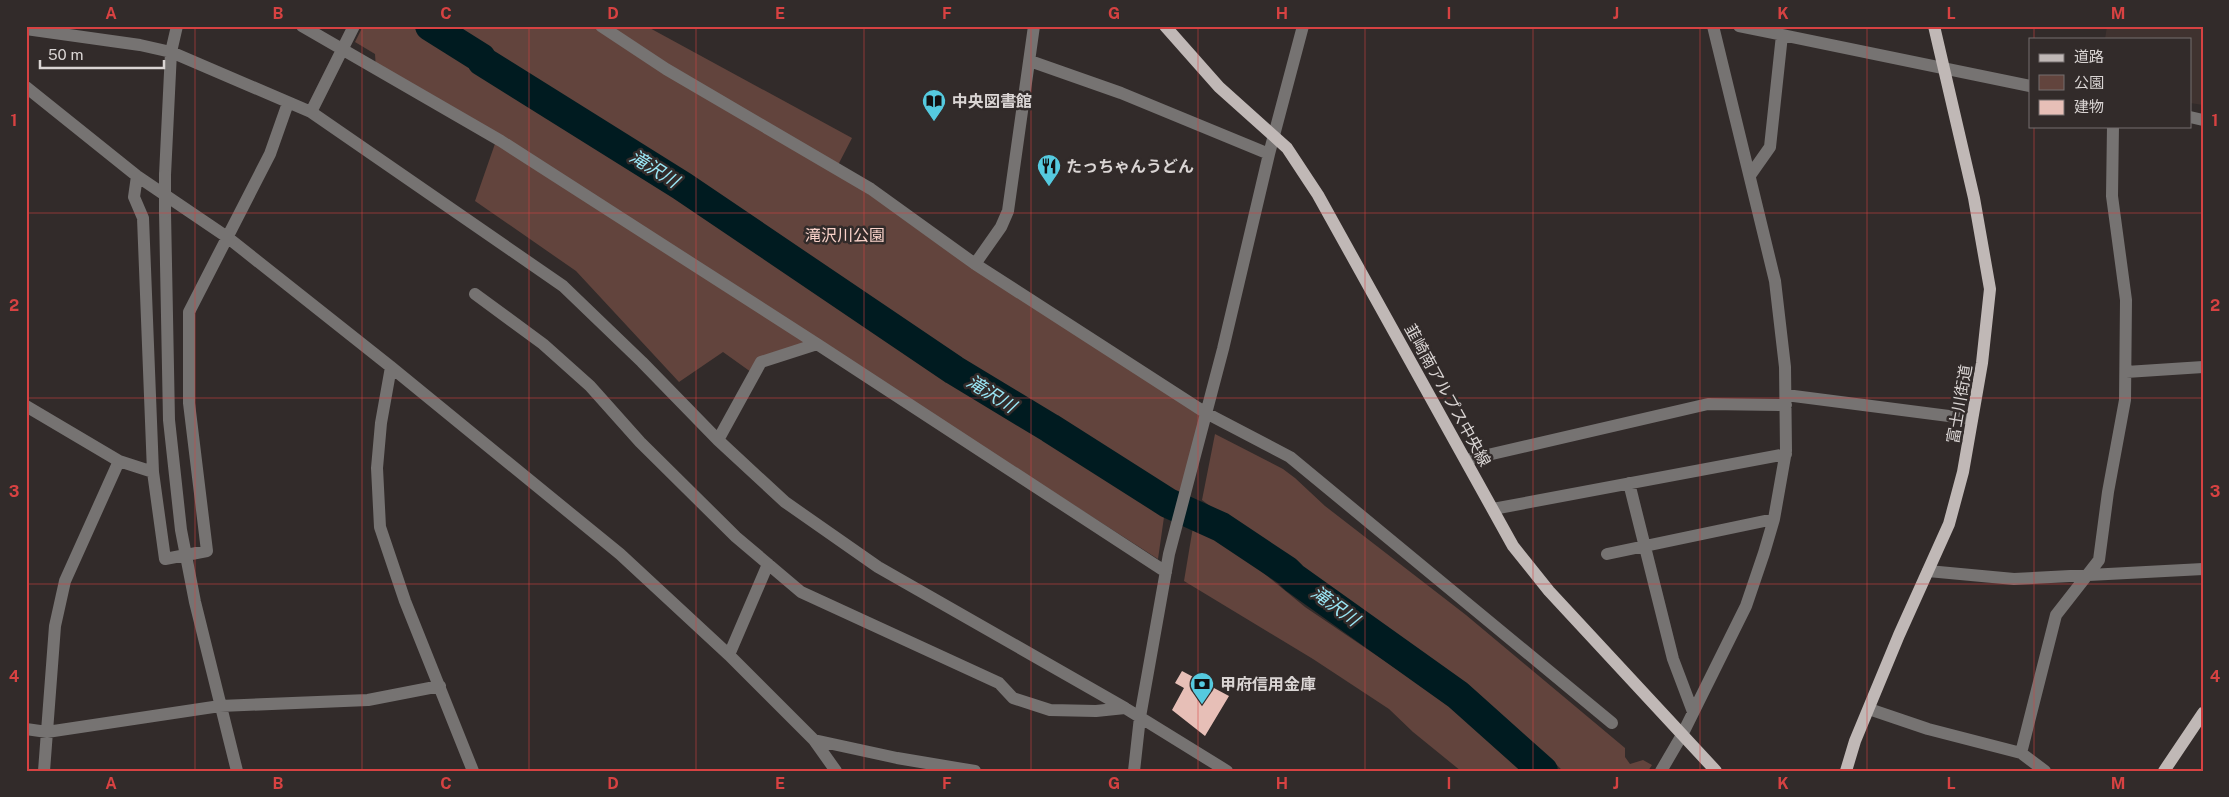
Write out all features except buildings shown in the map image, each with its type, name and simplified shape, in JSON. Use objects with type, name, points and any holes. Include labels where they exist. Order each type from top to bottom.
[{"type":"main road","name":"韮崎南アルプス中央線","points":[[1165,26],[1220,87],[1287,148],[1318,195],[1513,546],[1549,591],[1716,771]]},
{"type":"main road","name":"富士川街道","points":[[1846,771],[1869,709],[1949,524],[1963,472],[1982,363],[1990,289],[1974,198],[1934,26]]},
{"type":"main road","points":[[2164,771],[2203,713]]},
{"type":"street","points":[[178,26],[171,52],[165,175],[169,420],[186,556],[220,706],[237,771]]},
{"type":"street","points":[[302,26],[501,140],[1166,572]]},
{"type":"street","points":[[601,26],[666,69],[871,189],[975,264],[1206,413],[1290,457],[1612,722]]},
{"type":"street","points":[[975,264],[1001,227],[1008,211],[1034,26]]},
{"type":"street","points":[[1134,771],[1140,717],[1169,554],[1303,26]]},
{"type":"street","points":[[1661,771],[1694,712],[1746,606],[1774,519],[1786,454],[1785,367],[1776,281],[1713,26]]},
{"type":"street","points":[[1739,26],[2029,86]]},
{"type":"street","points":[[26,29],[140,45],[171,52],[311,112],[563,286],[642,362],[718,440],[786,502],[878,567],[1125,708],[1227,771]]},
{"type":"street","points":[[311,112],[351,31]]},
{"type":"street","points":[[1751,174],[1770,147],[1782,34]]},
{"type":"street","points":[[1030,61],[1121,93],[1269,154]]},
{"type":"street","points":[[26,87],[137,176],[227,238],[391,366],[620,554],[729,655],[814,740],[836,771]]},
{"type":"street","points":[[137,176],[134,197],[143,218],[153,472],[165,559],[207,551],[189,403],[189,312],[270,154],[288,102]]},
{"type":"street","points":[[2021,753],[2056,615],[2098,560],[2125,400],[2126,300],[2112,196],[2113,128]]},
{"type":"street","points":[[475,294],[543,344],[590,386],[640,442],[736,537],[801,592],[999,683],[1012,698],[1050,710],[1096,711],[1125,708]]},
{"type":"street","points":[[718,440],[761,362],[817,344]]},
{"type":"street","points":[[391,366],[381,423],[377,468],[380,528],[405,601],[474,771]]},
{"type":"street","points":[[2126,372],[2203,367]]},
{"type":"street","points":[[1466,460],[1708,404],[1786,400],[1972,419]]},
{"type":"street","points":[[26,406],[119,461],[153,472]]},
{"type":"street","points":[[1492,509],[1786,454]]},
{"type":"street","points":[[44,771],[55,626],[65,581],[119,461]]},
{"type":"street","points":[[1629,483],[1673,659],[1694,712]]},
{"type":"street","points":[[1607,554],[1774,519]]},
{"type":"street","points":[[729,655],[768,564]]},
{"type":"street","points":[[1928,571],[2014,579],[2203,569]]},
{"type":"street","points":[[26,729],[47,732],[220,706],[368,700],[440,686]]},
{"type":"street","points":[[1869,709],[1928,729],[2021,753],[2045,771]]},
{"type":"street","points":[[814,740],[897,758],[975,771]]},
{"type":"shaded area","points":[[2107,26],[2203,26],[2203,105],[2192,103],[2192,38],[2105,38]]},
{"type":"green space","name":"滝沢川公園","points":[[363,26],[411,26],[864,315],[861,325],[881,329],[1165,510],[1158,559],[816,340],[751,372],[723,352],[679,382],[576,271],[475,201],[497,138],[376,69],[375,54],[355,42]]},
{"type":"green space","name":"滝沢川公園","points":[[431,26],[601,26],[864,185],[1206,413],[1180,512],[1050,428],[966,378],[698,197],[482,61]]},
{"type":"green space","points":[[609,26],[646,26],[852,138],[838,165],[672,67]]},
{"type":"green space","points":[[1215,434],[1283,469],[1295,478],[1325,506],[1466,615],[1625,748],[1625,757],[1630,764],[1643,760],[1652,765],[1648,771],[1563,771],[1492,708],[1455,679],[1263,544],[1250,529],[1239,528],[1202,500]]},
{"type":"green space","points":[[1193,527],[1249,561],[1305,607],[1429,691],[1487,736],[1525,771],[1461,771],[1413,732],[1389,709],[1313,659],[1184,581]]},
{"type":"waterway","name":"滝沢川","points":[[430,26],[481,58],[482,61],[682,186],[954,370],[1168,503],[1221,527],[1287,571],[1294,578],[1458,695],[1543,771]]},
{"type":"place","name":"中央図書館","points":[[934,122]]},
{"type":"place","name":"たっちゃんうどん","points":[[1049,187]]},
{"type":"place","name":"甲府信用金庫","points":[[1202,705]]}]
